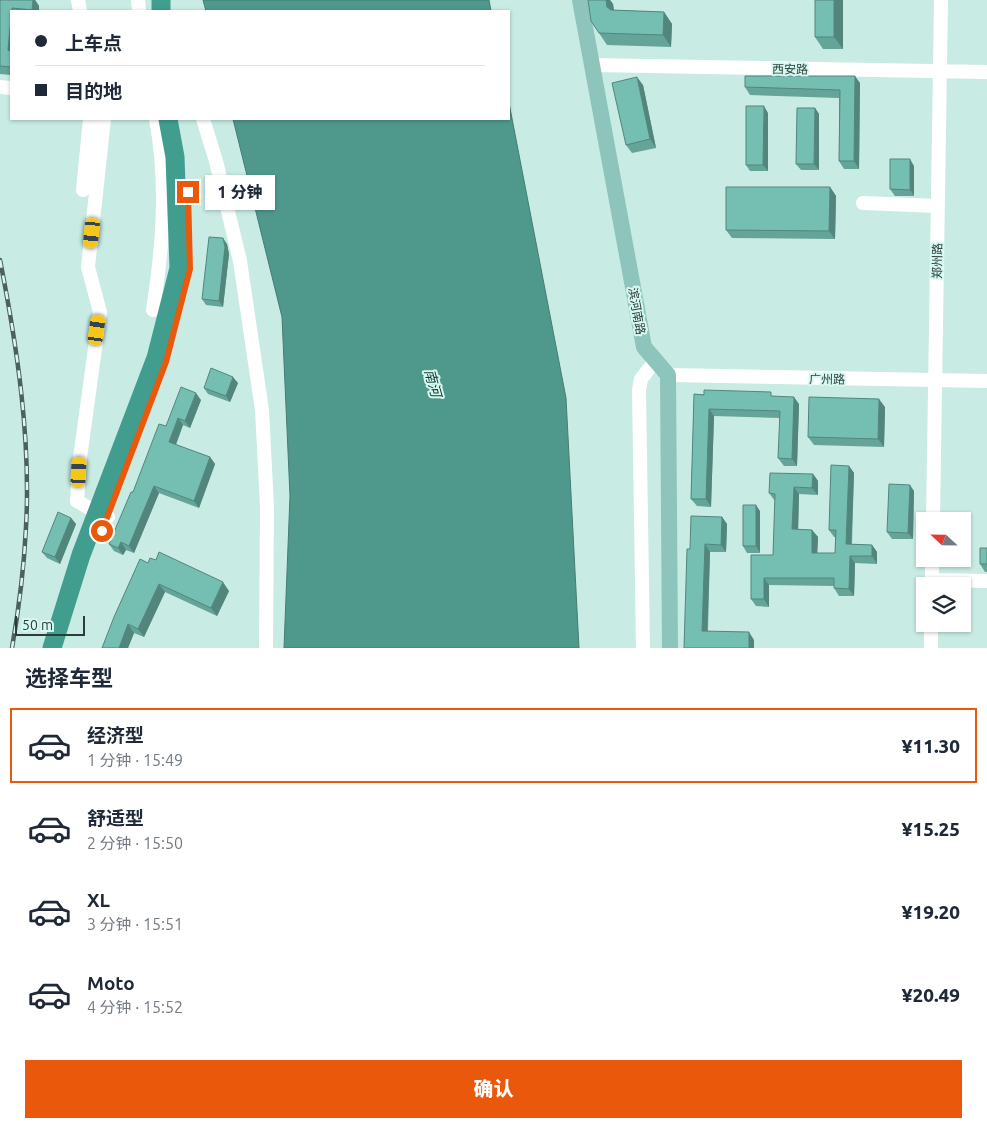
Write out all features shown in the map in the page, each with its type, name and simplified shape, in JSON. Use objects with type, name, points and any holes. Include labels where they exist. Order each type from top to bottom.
[{"type":"highway","points":[[63,648],[103,515],[156,358],[179,268],[175,157],[168,120]]},
{"type":"highway","points":[[52,648],[81,555],[103,515],[166,362],[190,269],[187,154],[180,120]]},
{"type":"main road","name":"滨河南路","points":[[580,0],[644,348],[668,375]]},
{"type":"main road","points":[[668,375],[670,648]]},
{"type":"street","name":"郑州路","points":[[933,512],[941,0]]},
{"type":"street","name":"西安路","points":[[593,65],[987,72]]},
{"type":"street","points":[[83,190],[90,120]]},
{"type":"street","points":[[103,515],[77,501],[80,458],[100,312],[88,268],[104,120]]},
{"type":"street","points":[[154,310],[162,252],[164,199],[156,120]]},
{"type":"street","points":[[203,120],[216,161],[240,261],[262,410],[267,506],[266,648]]},
{"type":"street","points":[[863,203],[938,206]]},
{"type":"street","points":[[643,648],[639,390],[641,379],[655,361]]},
{"type":"street","name":"广州路","points":[[668,375],[987,381]]},
{"type":"street","points":[[971,582],[987,581]]},
{"type":"street","points":[[931,632],[931,648]]},
{"type":"water","points":[[203,0],[489,0],[491,10],[206,10]]},
{"type":"water","name":"南河","points":[[510,108],[566,398],[579,648],[284,648],[290,496],[282,317],[233,120],[510,120]]},
{"type":"building","points":[[0,0],[33,0],[32,10],[12,8],[10,10],[8,50],[10,51],[10,67],[0,66]]},
{"type":"building","points":[[588,0],[606,0],[607,7],[611,10],[664,12],[663,35],[599,33],[591,21]]},
{"type":"building","points":[[815,0],[834,0],[834,37],[815,37]]},
{"type":"building","points":[[745,76],[855,76],[854,161],[839,161],[840,90],[745,87]]},
{"type":"building","points":[[637,77],[650,139],[626,145],[612,83]]},
{"type":"building","points":[[746,106],[764,106],[763,165],[746,165]]},
{"type":"building","points":[[797,108],[815,108],[814,164],[796,164]]},
{"type":"building","points":[[890,159],[910,159],[910,190],[890,189]]},
{"type":"building","points":[[726,187],[830,187],[829,231],[726,230]]},
{"type":"building","points":[[209,237],[223,238],[225,247],[219,301],[202,299]]},
{"type":"building","points":[[211,368],[233,377],[226,396],[204,388]]},
{"type":"building","points":[[181,387],[196,393],[185,421],[178,418],[169,442],[210,457],[194,501],[154,486],[129,546],[121,542],[118,548],[109,544],[131,492],[133,492],[159,424],[166,426]]},
{"type":"building","points":[[704,390],[771,392],[771,396],[794,397],[792,459],[778,458],[780,411],[709,409],[706,499],[691,499],[694,394],[704,395]]},
{"type":"building","points":[[809,397],[879,399],[878,439],[808,437]]},
{"type":"building","points":[[831,465],[849,466],[846,544],[872,545],[872,556],[850,556],[849,589],[834,588],[834,578],[764,578],[764,599],[751,599],[751,555],[773,555],[775,494],[769,493],[770,473],[813,474],[812,488],[794,487],[792,529],[812,530],[812,553],[835,553],[836,530],[829,530]]},
{"type":"building","points":[[889,484],[910,485],[908,533],[887,532]]},
{"type":"building","points":[[743,505],[756,505],[756,546],[743,546]]},
{"type":"building","points":[[58,512],[71,518],[55,557],[42,552]]},
{"type":"building","points":[[691,516],[722,517],[721,545],[705,544],[702,631],[749,632],[749,648],[684,648],[687,549],[690,549]]},
{"type":"building","points":[[980,548],[987,548],[987,564],[980,564]]},
{"type":"building","points":[[159,552],[223,582],[211,608],[159,584],[138,629],[128,624],[119,648],[102,648],[140,559],[148,563],[150,558],[156,560]]},
{"type":"railway","points":[[0,260],[17,359],[26,460],[27,494],[24,558],[12,648]]},
{"type":"route","points":[[102,531],[166,362],[190,269],[188,192]]}]
